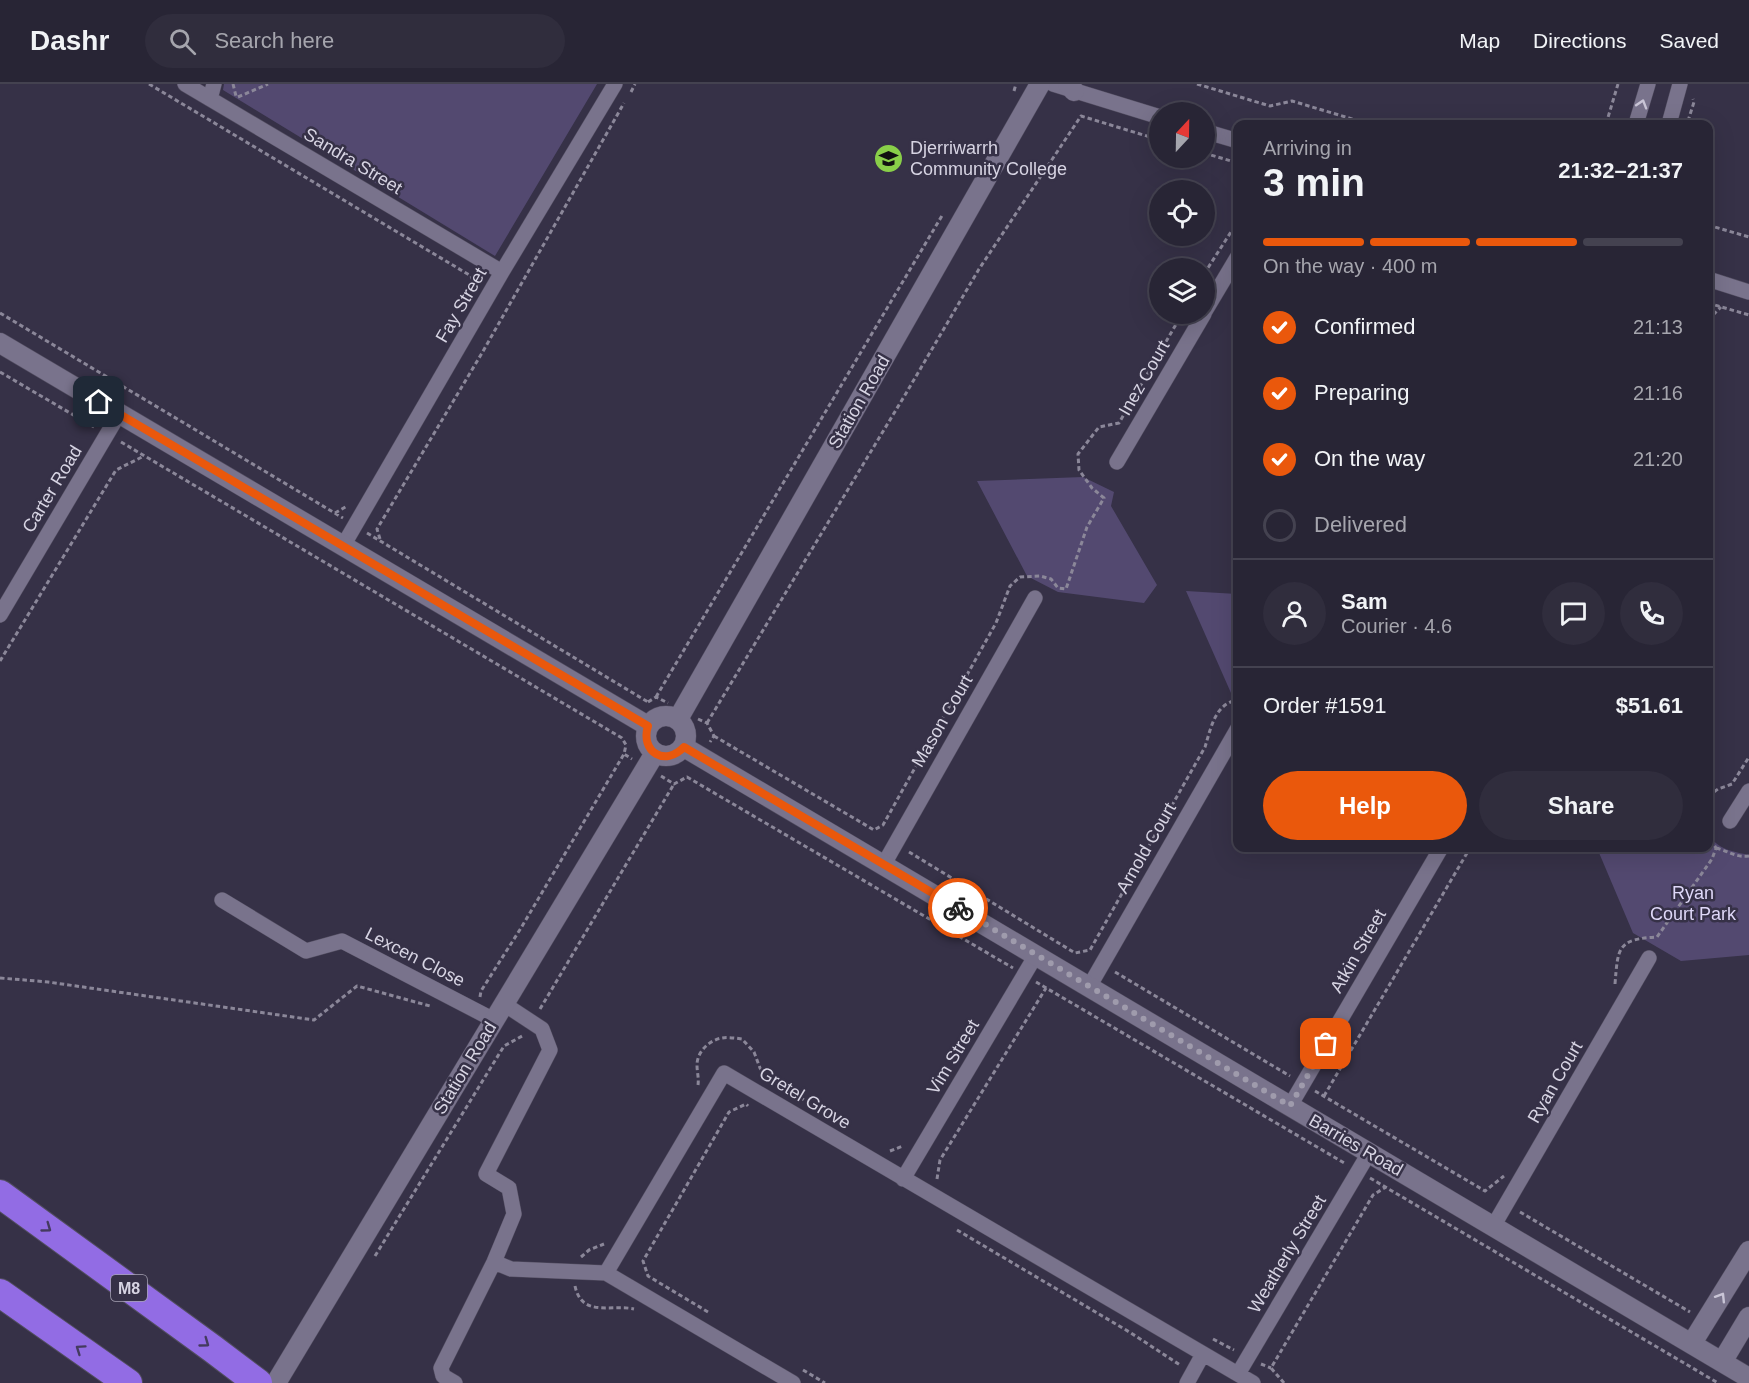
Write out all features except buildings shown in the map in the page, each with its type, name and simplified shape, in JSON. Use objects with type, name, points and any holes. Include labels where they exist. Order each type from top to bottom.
[{"type":"highway","name":"M8","points":[[0,1194],[258,1383]]},
{"type":"highway","points":[[0,1293],[128,1383]]},
{"type":"street","name":"Sandra Street","points":[[185,84],[212,91],[502,272]]},
{"type":"street","name":"Fay Street","points":[[343,546],[502,272],[615,84]]},
{"type":"street","name":"Station Road","points":[[678,719],[1040,84]]},
{"type":"street","points":[[1053,84],[1071,87],[1149,113]]},
{"type":"street","points":[[1637,120],[1648,84]]},
{"type":"street","points":[[1670,120],[1680,84]]},
{"type":"street","points":[[1215,134],[1233,139]]},
{"type":"street","name":"Inez Court","points":[[1215,295],[1233,264]]},
{"type":"street","points":[[1713,281],[1749,292]]},
{"type":"street","name":"Inez Court","points":[[1117,462],[1198,324]]},
{"type":"street","points":[[0,343],[648,726]]},
{"type":"street","name":"Carter Road","points":[[1,612],[119,414]]},
{"type":"street","name":"Mason Court","points":[[884,864],[1035,598]]},
{"type":"street","points":[[659,717],[678,719],[686,730],[684,747],[672,756],[662,756],[651,760],[646,741],[648,726],[659,717]]},
{"type":"street","name":"Arnold Court","points":[[1089,987],[1233,737]]},
{"type":"street","name":"Barries Road","points":[[684,747],[1749,1378]]},
{"type":"street","name":"Station Road","points":[[276,1383],[651,760]]},
{"type":"street","points":[[1730,821],[1749,791]]},
{"type":"street","name":"Atkin Street","points":[[1290,1106],[1439,852]]},
{"type":"street","name":"Lexcen Close","points":[[222,900],[306,951],[342,941],[499,1012],[532,1022]]},
{"type":"street","name":"Vim Street","points":[[903,1179],[1036,955]]},
{"type":"street","name":"Ryan Court","points":[[1494,1225],[1649,958]]},
{"type":"street","points":[[455,1383],[443,1376],[441,1368],[494,1262],[514,1214],[509,1188],[486,1174],[550,1050],[542,1029],[532,1022]]},
{"type":"street","name":"Gretel Grove","points":[[606,1272],[724,1073],[1253,1383]]},
{"type":"street","name":"Weatherly Street","points":[[1238,1374],[1370,1153]]},
{"type":"street","points":[[1692,1343],[1749,1251]]},
{"type":"street","points":[[494,1262],[511,1269],[606,1272],[793,1383]]},
{"type":"street","points":[[1722,1362],[1749,1317]]},
{"type":"street","points":[[1190,1378],[1203,1354]]},
{"type":"path","points":[[149,84],[471,276],[476,288]]},
{"type":"path","points":[[233,84],[236,98],[268,84]]},
{"type":"path","points":[[381,541],[377,529],[488,343],[635,84]]},
{"type":"path","points":[[1013,92],[1016,84]]},
{"type":"path","points":[[1197,84],[1270,106],[1292,101],[1356,120]]},
{"type":"path","points":[[1607,120],[1618,84]]},
{"type":"path","points":[[707,723],[979,269],[1081,116],[1149,137]]},
{"type":"path","points":[[1215,156],[1233,162]]},
{"type":"path","points":[[656,697],[943,214]]},
{"type":"path","points":[[1713,226],[1749,237]]},
{"type":"path","points":[[1214,258],[1233,229]]},
{"type":"path","points":[[1713,305],[1749,315]]},
{"type":"path","points":[[1713,315],[1721,307]]},
{"type":"path","points":[[0,313],[648,702]]},
{"type":"path","points":[[874,830],[883,825],[991,633],[1010,586],[1020,577],[1040,576],[1051,579],[1058,588],[1066,589],[1087,527],[1104,498],[1092,488],[1079,470],[1078,454],[1099,428],[1119,423],[1176,324]]},
{"type":"path","points":[[0,372],[622,738],[626,745],[624,754],[651,760],[674,784]]},
{"type":"path","points":[[0,662],[116,470],[144,456]]},
{"type":"path","points":[[714,736],[874,830],[1075,953],[1090,950],[1205,747],[1216,713],[1233,701]]},
{"type":"path","points":[[1713,792],[1732,784],[1749,757]]},
{"type":"path","points":[[375,1256],[504,1046],[525,1034],[674,784],[687,777],[1718,1383]]},
{"type":"path","points":[[1713,843],[1716,848],[1740,857],[1749,856]]},
{"type":"path","points":[[1615,988],[1619,952],[1625,943],[1640,938],[1657,937],[1712,860],[1716,848]]},
{"type":"path","points":[[1324,1096],[1468,852]]},
{"type":"path","points":[[1081,952],[1705,1322]]},
{"type":"path","points":[[0,978],[48,982],[314,1020],[357,986],[432,1006]]},
{"type":"path","points":[[938,1179],[940,1160],[1046,988]]},
{"type":"path","points":[[697,1090],[699,1078],[697,1063],[702,1050],[710,1042],[723,1038],[742,1039],[754,1052],[765,1076],[813,1105]]},
{"type":"path","points":[[717,1318],[648,1276],[643,1261],[729,1112],[746,1104],[756,1110]]},
{"type":"path","points":[[890,1151],[907,1145]]},
{"type":"path","points":[[1485,1191],[1508,1172]]},
{"type":"path","points":[[1284,1383],[1270,1368],[1373,1195],[1386,1187]]},
{"type":"path","points":[[948,1225],[1131,1333],[1190,1378]]},
{"type":"path","points":[[608,1242],[589,1250],[578,1260],[574,1282],[576,1293],[583,1302],[594,1307],[608,1309],[621,1306],[635,1309]]},
{"type":"path","points":[[795,1365],[825,1383]]},
{"type":"green space","points":[[224,84],[597,84],[495,256],[223,90]]},
{"type":"green space","points":[[1083,477],[1114,492],[1111,506],[1157,585],[1144,603],[1058,592],[1027,576],[977,481]]},
{"type":"green space","points":[[1186,591],[1233,594],[1233,694]]},
{"type":"green space","name":"Ryan Court Park","points":[[1713,841],[1721,847],[1749,855],[1749,955],[1681,961],[1633,933],[1599,852],[1713,852]]},
{"type":"way so far","points":[[958,908],[1290,1106],[1326,1044]]},
{"type":"place","name":"Djerriwarrh Community College","points":[[889,158]]},
{"type":"route","points":[[99,402],[648,726],[646,741],[655,753],[672,756],[684,747],[958,908]]}]
